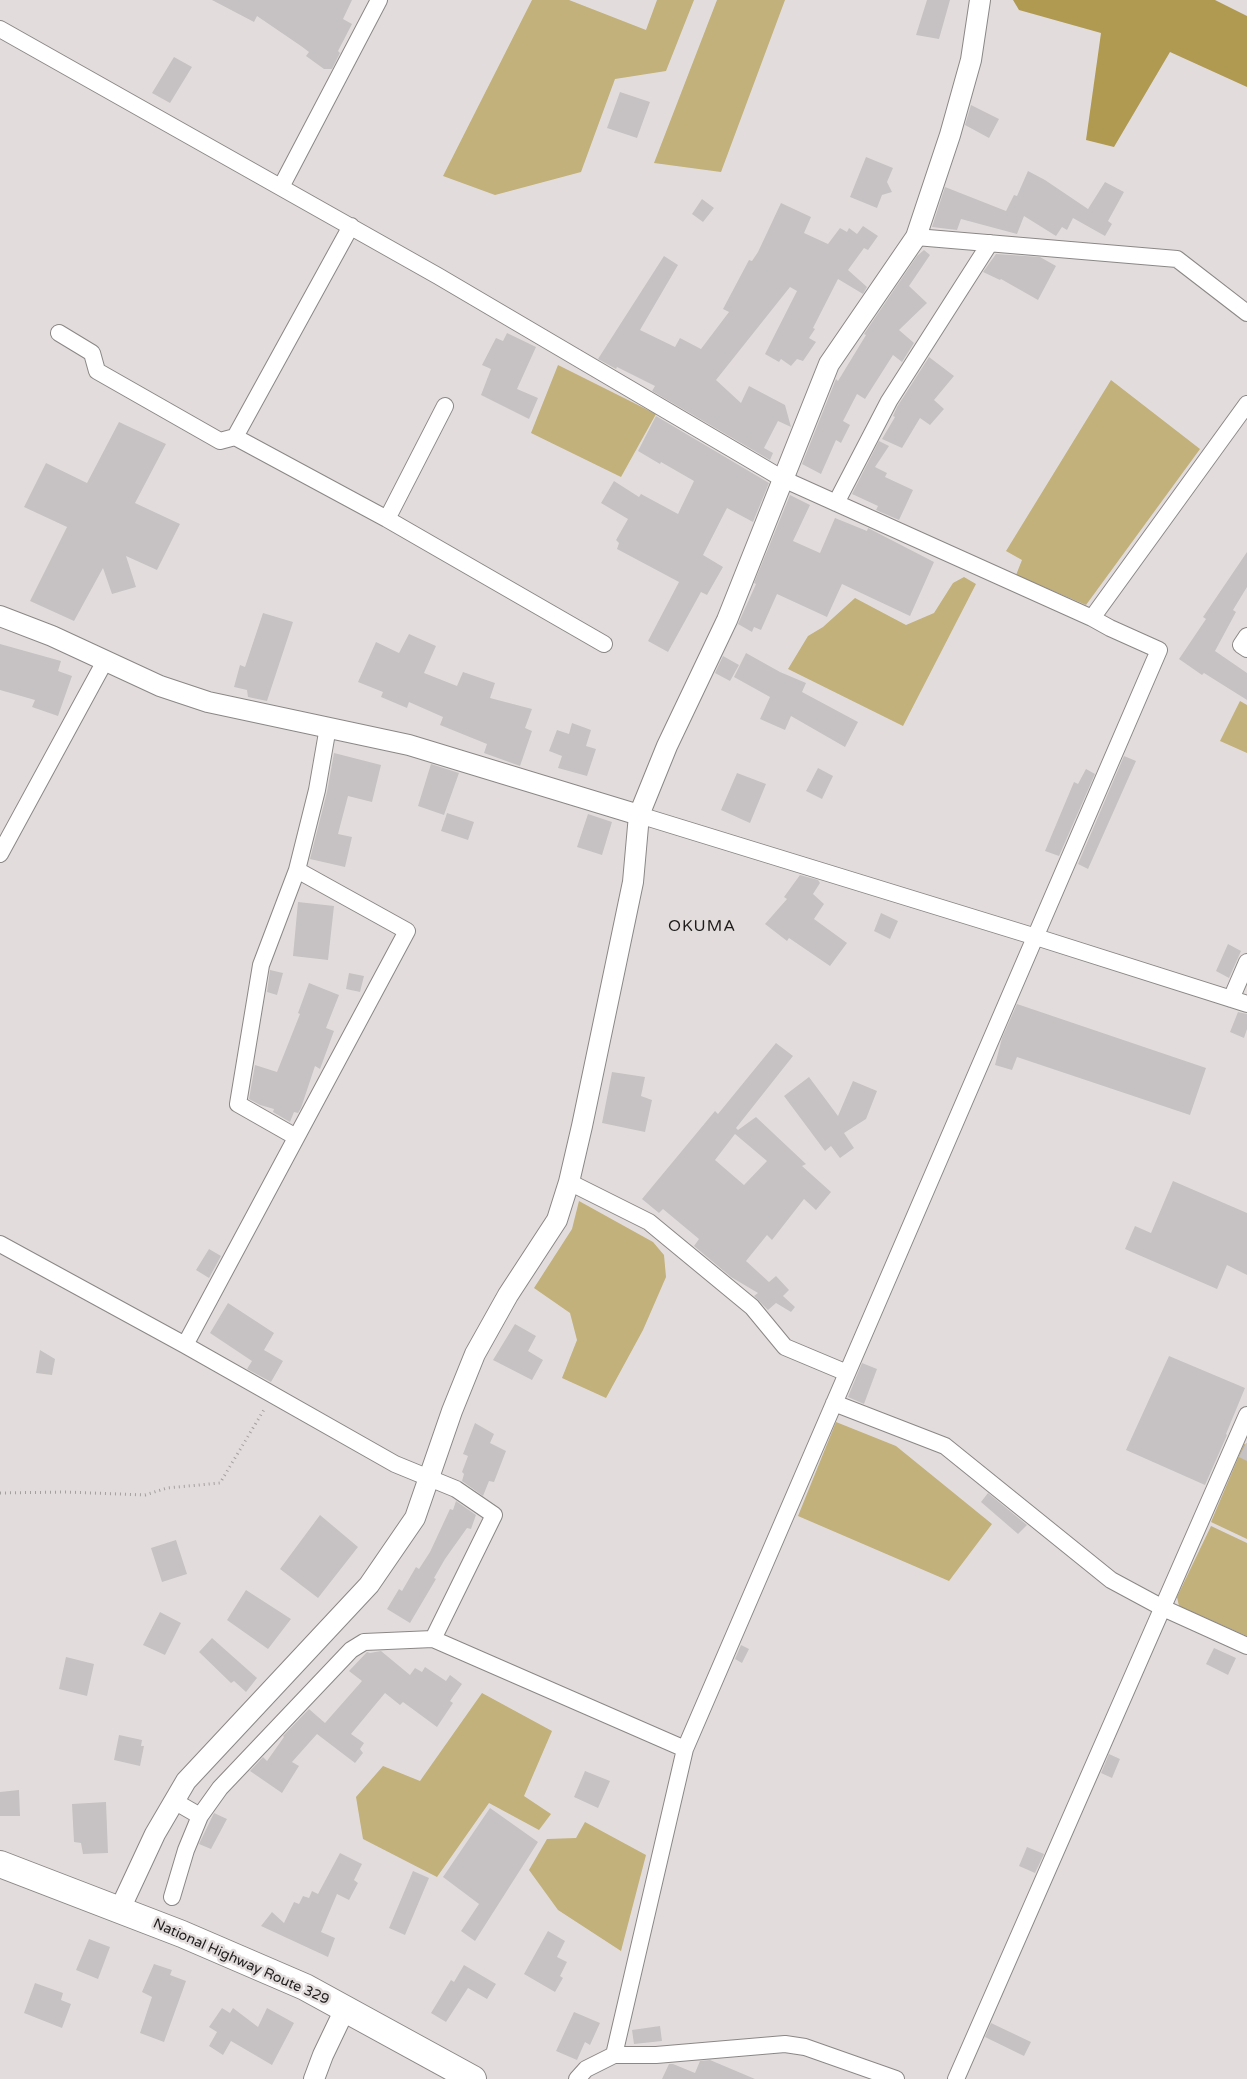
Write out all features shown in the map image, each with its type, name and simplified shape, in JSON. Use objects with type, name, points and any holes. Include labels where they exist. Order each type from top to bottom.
[{"type":"highway","name":"National Highway Route 329","points":[[0,1864],[120,1909],[298,1984],[473,2079]]},
{"type":"street","points":[[281,187],[379,0]]},
{"type":"street","points":[[120,1909],[156,1834],[186,1781],[369,1585],[414,1518],[474,1354],[508,1295],[556,1220],[569,1182],[633,882],[639,815],[667,746],[727,620],[829,364],[916,237],[950,135],[971,60],[980,0]]},
{"type":"street","points":[[0,29],[351,226],[783,479],[1159,650],[685,1749],[614,2056]]},
{"type":"street","points":[[235,437],[351,226]]},
{"type":"street","points":[[916,237],[1177,259],[1247,313]]},
{"type":"street","points":[[836,503],[889,401],[990,243]]},
{"type":"street","points":[[59,333],[92,353],[97,371],[220,441],[235,437],[387,520],[604,644]]},
{"type":"street","points":[[1092,618],[1247,404]]},
{"type":"street","points":[[387,520],[445,406]]},
{"type":"street","points":[[0,616],[44,633],[160,686],[208,702],[328,726],[409,745],[1036,937],[1247,1004]]},
{"type":"street","points":[[1247,636],[1241,645],[1247,649]]},
{"type":"street","points":[[0,854],[105,661]]},
{"type":"street","points":[[296,1137],[238,1104],[261,965],[297,870],[317,790],[328,726]]},
{"type":"street","points":[[186,1345],[408,931],[297,870]]},
{"type":"street","points":[[1231,999],[1247,962]]},
{"type":"street","points":[[569,1182],[649,1222],[752,1306],[785,1346],[847,1373]]},
{"type":"street","points":[[2,1251],[186,1345],[396,1464],[456,1490],[494,1515],[433,1639]]},
{"type":"street","points":[[834,1403],[945,1446],[1111,1580],[1163,1608],[1247,1646]]},
{"type":"street","points":[[956,2079],[1247,1415]]},
{"type":"street","points":[[172,1897],[186,1850],[200,1816],[220,1788],[350,1650],[364,1642],[433,1639],[685,1749]]},
{"type":"street","points":[[174,1801],[200,1816]]},
{"type":"street","points":[[314,2079],[345,2009]]},
{"type":"street","points":[[577,2079],[586,2069],[614,2056],[656,2055],[785,2044],[805,2047],[896,2079]]},
{"type":"path","points":[[0,1493],[66,1492],[145,1495],[167,1488],[220,1482],[273,1395]]},
{"type":"shaded area","points":[[532,0],[569,0],[646,30],[657,0],[694,0],[666,71],[615,79],[581,172],[495,195],[443,176]]},
{"type":"shaded area","points":[[717,0],[785,0],[721,172],[654,163]]},
{"type":"shaded area","points":[[1013,0],[1215,0],[1247,16],[1247,87],[1170,52],[1114,147],[1086,140],[1101,33],[1019,10]]},
{"type":"shaded area","points":[[558,365],[656,414],[621,477],[531,433]]},
{"type":"shaded area","points":[[1111,380],[1200,449],[1086,605],[1016,575],[1022,560],[1006,551]]},
{"type":"shaded area","points":[[964,577],[976,584],[903,726],[788,669],[808,636],[823,627],[855,598],[906,625],[934,613],[953,583]]},
{"type":"shaded area","points":[[1240,701],[1247,705],[1247,753],[1220,741]]},
{"type":"shaded area","points":[[579,1201],[653,1242],[664,1255],[666,1277],[643,1330],[606,1398],[562,1378],[577,1340],[570,1313],[534,1288],[572,1229]]},
{"type":"shaded area","points":[[836,1422],[896,1446],[992,1524],[949,1581],[798,1516]]},
{"type":"shaded area","points":[[1244,1444],[1247,1445],[1247,1539],[1211,1522]]},
{"type":"shaded area","points":[[1211,1526],[1247,1543],[1247,1636],[1179,1606],[1177,1597]]},
{"type":"shaded area","points":[[482,1693],[552,1731],[524,1796],[551,1814],[539,1830],[489,1803],[437,1877],[363,1839],[356,1797],[383,1766],[420,1781]]},
{"type":"shaded area","points":[[585,1822],[646,1855],[621,1951],[558,1910],[529,1870],[547,1839],[576,1838]]},
{"type":"building","points":[[212,0],[352,0],[343,19],[352,24],[338,51],[340,53],[332,69],[324,69],[306,56],[309,52],[257,16],[254,22]]},
{"type":"building","points":[[927,0],[950,0],[939,39],[916,35]]},
{"type":"building","points":[[174,57],[192,67],[170,103],[152,93]]},
{"type":"building","points":[[620,92],[650,102],[637,138],[607,128]]},
{"type":"building","points":[[971,105],[999,119],[989,138],[965,125]]},
{"type":"building","points":[[866,157],[893,168],[887,182],[892,192],[882,195],[877,208],[850,197]]},
{"type":"building","points":[[1028,171],[1088,209],[1105,182],[1124,192],[1108,221],[1112,224],[1105,236],[1073,218],[1067,230],[1062,227],[1056,236],[1024,216],[1017,234],[961,219],[957,230],[932,227],[945,187],[1006,211],[1014,195],[1017,196]]},
{"type":"building","points":[[702,199],[714,208],[703,222],[692,214]]},
{"type":"building","points":[[781,203],[811,217],[804,233],[828,244],[840,228],[847,232],[849,228],[857,234],[863,226],[878,236],[868,250],[864,248],[848,270],[867,287],[863,294],[838,279],[809,338],[816,342],[803,361],[797,359],[791,366],[781,359],[779,362],[765,354],[797,291],[790,287],[716,380],[741,403],[749,386],[785,405],[791,427],[778,421],[764,448],[773,453],[770,460],[652,391],[655,386],[598,359],[664,256],[678,265],[640,330],[675,347],[680,338],[701,349],[729,312],[723,309],[749,260],[752,261],[758,252]]},
{"type":"building","points":[[924,250],[930,255],[909,286],[927,303],[899,330],[914,343],[902,362],[893,355],[865,399],[857,394],[843,421],[850,425],[841,443],[836,440],[821,474],[802,464],[836,379],[838,381],[866,335],[864,334],[917,256]]},
{"type":"building","points":[[996,254],[1040,257],[1056,266],[1038,300],[1001,279],[983,272]]},
{"type":"building","points":[[507,333],[536,347],[517,389],[538,398],[529,419],[481,395],[491,369],[482,365],[496,338],[503,341]]},
{"type":"building","points":[[929,357],[954,376],[934,400],[944,409],[930,425],[920,418],[902,448],[882,439],[895,417],[893,416],[897,407]]},
{"type":"building","points":[[656,416],[769,483],[753,522],[727,508],[703,555],[723,567],[707,595],[701,592],[668,652],[648,641],[679,582],[617,549],[619,543],[616,540],[628,519],[601,503],[614,481],[639,497],[641,494],[678,514],[694,481],[638,451]]},
{"type":"building","points":[[119,422],[166,444],[135,503],[180,524],[157,570],[126,556],[136,587],[112,594],[103,568],[74,621],[30,601],[67,527],[24,507],[46,463],[87,483]]},
{"type":"building","points":[[879,441],[889,446],[875,467],[887,473],[885,477],[913,490],[899,520],[876,510],[878,506],[852,494]]},
{"type":"building","points":[[790,495],[810,505],[793,541],[820,553],[835,518],[867,531],[868,528],[934,562],[910,616],[842,584],[827,617],[777,594],[761,630],[754,627],[752,632],[738,624],[756,584],[754,583]]},
{"type":"building","points":[[1247,552],[1247,587],[1233,610],[1236,612],[1215,651],[1247,673],[1247,700],[1204,673],[1202,675],[1179,659],[1206,619],[1203,617]]},
{"type":"building","points":[[263,613],[293,622],[267,701],[248,697],[247,690],[234,687],[240,665],[245,667]]},
{"type":"building","points":[[409,634],[436,646],[424,673],[457,686],[463,672],[495,683],[490,698],[532,709],[525,728],[532,731],[520,766],[484,753],[487,744],[440,725],[443,717],[409,702],[407,708],[381,697],[383,692],[358,682],[376,642],[399,653]]},
{"type":"building","points":[[0,644],[61,661],[58,671],[72,676],[58,716],[32,707],[35,700],[0,690]]},
{"type":"building","points":[[746,653],[780,672],[806,683],[802,692],[858,722],[845,747],[791,716],[785,730],[760,719],[770,697],[734,677]]},
{"type":"building","points":[[723,656],[739,665],[730,681],[715,673]]},
{"type":"building","points":[[572,723],[591,730],[586,746],[596,749],[587,776],[558,768],[562,756],[549,751],[557,730],[569,734]]},
{"type":"building","points":[[334,753],[381,765],[372,802],[348,796],[338,834],[352,837],[345,867],[310,859],[327,792]]},
{"type":"building","points":[[1124,756],[1136,761],[1088,869],[1078,864]]},
{"type":"building","points":[[431,764],[459,773],[444,815],[418,806]]},
{"type":"building","points":[[818,768],[833,776],[822,799],[806,791]]},
{"type":"building","points":[[1086,769],[1095,774],[1059,856],[1045,851],[1074,782],[1078,784]]},
{"type":"building","points":[[737,773],[766,784],[750,823],[721,810]]},
{"type":"building","points":[[447,813],[474,822],[468,840],[441,831]]},
{"type":"building","points":[[588,814],[612,822],[602,855],[577,847]]},
{"type":"building","points":[[800,875],[818,880],[820,883],[813,894],[824,904],[814,919],[847,943],[830,966],[789,938],[787,941],[765,924],[787,899],[784,897]]},
{"type":"building","points":[[298,902],[334,906],[328,960],[293,956]]},
{"type":"building","points":[[881,913],[898,921],[890,939],[874,931]]},
{"type":"building","points":[[1228,944],[1241,951],[1229,978],[1216,971]]},
{"type":"building","points":[[270,970],[283,973],[277,995],[267,992]]},
{"type":"building","points":[[349,973],[364,976],[360,992],[346,989]]},
{"type":"building","points":[[309,983],[339,995],[326,1028],[334,1031],[320,1069],[315,1066],[301,1108],[298,1113],[294,1112],[290,1122],[273,1112],[274,1109],[249,1099],[255,1065],[277,1072],[300,1014],[298,1013]]},
{"type":"building","points":[[1017,1004],[1206,1068],[1190,1115],[1017,1057],[1012,1070],[995,1065],[1002,1038]]},
{"type":"building","points":[[1238,1012],[1247,1014],[1247,1029],[1244,1038],[1230,1032]]},
{"type":"building","points":[[776,1043],[793,1056],[736,1128],[738,1130],[756,1117],[806,1164],[802,1166],[831,1192],[816,1210],[804,1199],[772,1240],[767,1235],[746,1261],[769,1282],[776,1276],[789,1290],[783,1296],[795,1307],[791,1312],[776,1303],[768,1310],[754,1296],[758,1293],[731,1277],[694,1246],[699,1239],[663,1209],[659,1213],[642,1199],[715,1111],[718,1114]],"holes":[[[735,1134],[767,1161],[744,1185],[715,1160]]]},
{"type":"building","points":[[612,1072],[645,1077],[641,1096],[652,1100],[645,1132],[602,1123]]},
{"type":"building","points":[[809,1077],[838,1116],[853,1081],[877,1091],[866,1119],[844,1133],[854,1148],[840,1158],[831,1146],[825,1151],[784,1096]]},
{"type":"building","points":[[1173,1181],[1247,1213],[1247,1275],[1227,1265],[1217,1289],[1125,1249],[1135,1226],[1151,1233]]},
{"type":"building","points":[[209,1249],[221,1256],[209,1278],[196,1270]]},
{"type":"building","points":[[228,1303],[274,1333],[264,1350],[283,1361],[271,1382],[247,1369],[252,1361],[210,1333]]},
{"type":"building","points":[[515,1324],[536,1336],[528,1351],[543,1360],[532,1380],[493,1360]]},
{"type":"building","points":[[40,1350],[55,1359],[52,1375],[36,1373]]},
{"type":"building","points":[[1169,1356],[1245,1388],[1205,1485],[1126,1450]]},
{"type":"building","points":[[862,1363],[877,1369],[864,1404],[848,1397]]},
{"type":"building","points":[[475,1423],[494,1434],[490,1443],[506,1451],[494,1482],[489,1481],[483,1496],[462,1481],[464,1474],[462,1472],[468,1456],[463,1454]]},
{"type":"building","points":[[1247,1443],[1247,1461],[1239,1457]]},
{"type":"building","points":[[988,1493],[1027,1525],[1018,1534],[981,1502]]},
{"type":"building","points":[[456,1501],[476,1515],[471,1529],[467,1528],[445,1559],[434,1578],[436,1579],[410,1623],[387,1609],[399,1589],[402,1591],[416,1567],[419,1569],[430,1552],[450,1509],[453,1510]]},
{"type":"building","points":[[320,1515],[358,1547],[318,1598],[280,1569]]},
{"type":"building","points":[[176,1540],[187,1574],[162,1582],[151,1548]]},
{"type":"building","points":[[246,1590],[291,1619],[268,1649],[227,1620]]},
{"type":"building","points":[[160,1612],[181,1623],[165,1655],[143,1645]]},
{"type":"building","points":[[212,1638],[257,1678],[246,1692],[234,1681],[231,1683],[199,1652]]},
{"type":"building","points":[[741,1645],[749,1649],[742,1663],[735,1659]]},
{"type":"building","points":[[1214,1648],[1236,1658],[1228,1675],[1206,1664]]},
{"type":"building","points":[[381,1651],[410,1675],[415,1668],[422,1672],[425,1667],[446,1681],[450,1675],[462,1684],[450,1701],[453,1703],[437,1727],[403,1702],[400,1705],[385,1693],[351,1734],[364,1743],[360,1749],[363,1753],[355,1763],[317,1734],[292,1762],[299,1766],[282,1793],[250,1771],[263,1757],[267,1761],[283,1736],[309,1709],[325,1723],[362,1681],[349,1671],[367,1652]]},
{"type":"building","points":[[66,1657],[94,1664],[87,1696],[59,1689]]},
{"type":"building","points":[[119,1735],[142,1740],[141,1746],[144,1746],[140,1766],[114,1760]]},
{"type":"building","points":[[1109,1754],[1120,1759],[1112,1778],[1101,1773]]},
{"type":"building","points":[[585,1771],[610,1781],[598,1808],[574,1797]]},
{"type":"building","points":[[19,1790],[20,1816],[0,1816],[0,1792]]},
{"type":"building","points":[[106,1802],[108,1853],[83,1854],[81,1843],[74,1842],[72,1804]]},
{"type":"building","points":[[490,1808],[538,1842],[475,1941],[461,1931],[479,1904],[443,1877]]},
{"type":"building","points":[[214,1813],[227,1819],[211,1849],[199,1844]]},
{"type":"building","points":[[1027,1847],[1044,1854],[1035,1873],[1019,1866]]},
{"type":"building","points":[[340,1853],[362,1864],[354,1880],[358,1883],[349,1900],[337,1894],[321,1932],[335,1938],[328,1957],[261,1926],[272,1912],[284,1923],[294,1902],[299,1904],[303,1896],[309,1898],[312,1891],[318,1894]]},
{"type":"building","points":[[413,1871],[429,1878],[405,1935],[389,1928]]},
{"type":"building","points":[[548,1931],[565,1941],[557,1957],[567,1962],[560,1976],[563,1978],[555,1992],[524,1974]]},
{"type":"building","points":[[89,1939],[110,1947],[98,1979],[76,1970]]},
{"type":"building","points":[[154,1964],[172,1970],[170,1975],[186,1981],[164,2042],[140,2033],[152,1997],[142,1992]]},
{"type":"building","points":[[464,1965],[496,1984],[487,1999],[468,1988],[446,2022],[431,2013],[451,1980],[454,1982]]},
{"type":"building","points":[[35,1983],[63,1993],[61,2000],[71,2004],[62,2028],[24,2013]]},
{"type":"building","points":[[222,2008],[230,2013],[233,2008],[258,2027],[267,2008],[294,2023],[272,2065],[231,2041],[223,2055],[209,2046],[217,2032],[209,2027]]},
{"type":"building","points":[[574,2012],[600,2023],[590,2045],[585,2042],[577,2060],[556,2051]]},
{"type":"building","points":[[991,2023],[1031,2042],[1024,2056],[985,2037]]},
{"type":"building","points":[[660,2026],[662,2041],[634,2044],[632,2030]]},
{"type":"building","points":[[710,2060],[755,2079],[662,2079],[669,2064],[695,2073],[700,2061]]},
{"type":"district","name":"OKUMA","points":[[702,927]]}]
